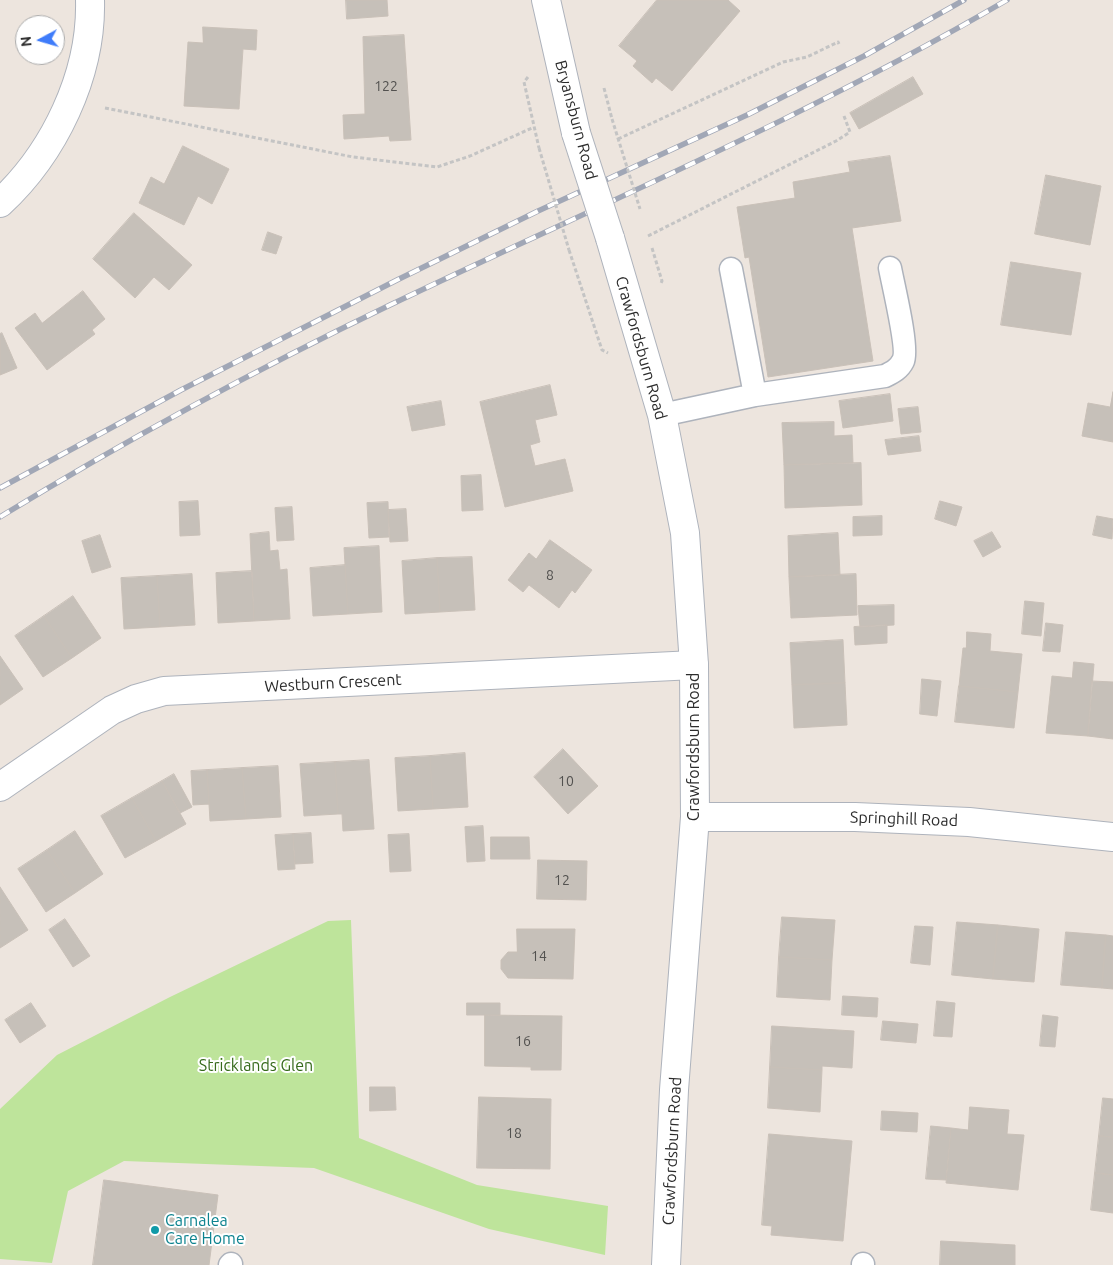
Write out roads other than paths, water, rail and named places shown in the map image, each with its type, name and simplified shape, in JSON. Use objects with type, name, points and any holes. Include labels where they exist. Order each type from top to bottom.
[{"type":"street","points":[[0,204],[35,164],[54,134],[70,101],[81,70],[87,39],[90,0]]},
{"type":"street","name":"Bryansburn Road","points":[[546,0],[576,133],[610,238]]},
{"type":"street","name":"Crawfordsburn Road","points":[[610,238],[662,415],[685,533],[694,665],[695,817],[676,1070],[666,1265]]},
{"type":"street","name":"Westburn Crescent","points":[[0,786],[112,710],[136,699],[164,691],[694,665]]},
{"type":"street","name":"Springhill Road","points":[[695,817],[855,817],[960,822],[1113,837]]},
{"type":"lane","points":[[662,415],[755,395],[885,376],[895,371],[904,360],[904,342],[890,268]]},
{"type":"lane","points":[[731,269],[755,395]]},
{"type":"railway","points":[[0,488],[181,390],[397,280],[538,211],[747,115],[864,56],[964,0]]},
{"type":"railway","points":[[0,517],[47,488],[192,406],[291,354],[390,305],[702,159],[856,83],[1007,0]]},
{"type":"place","name":"Carnalea Care Home","points":[[155,1230]]},
{"type":"park label","name":"Stricklands Glen","points":[[256,1066]]}]
